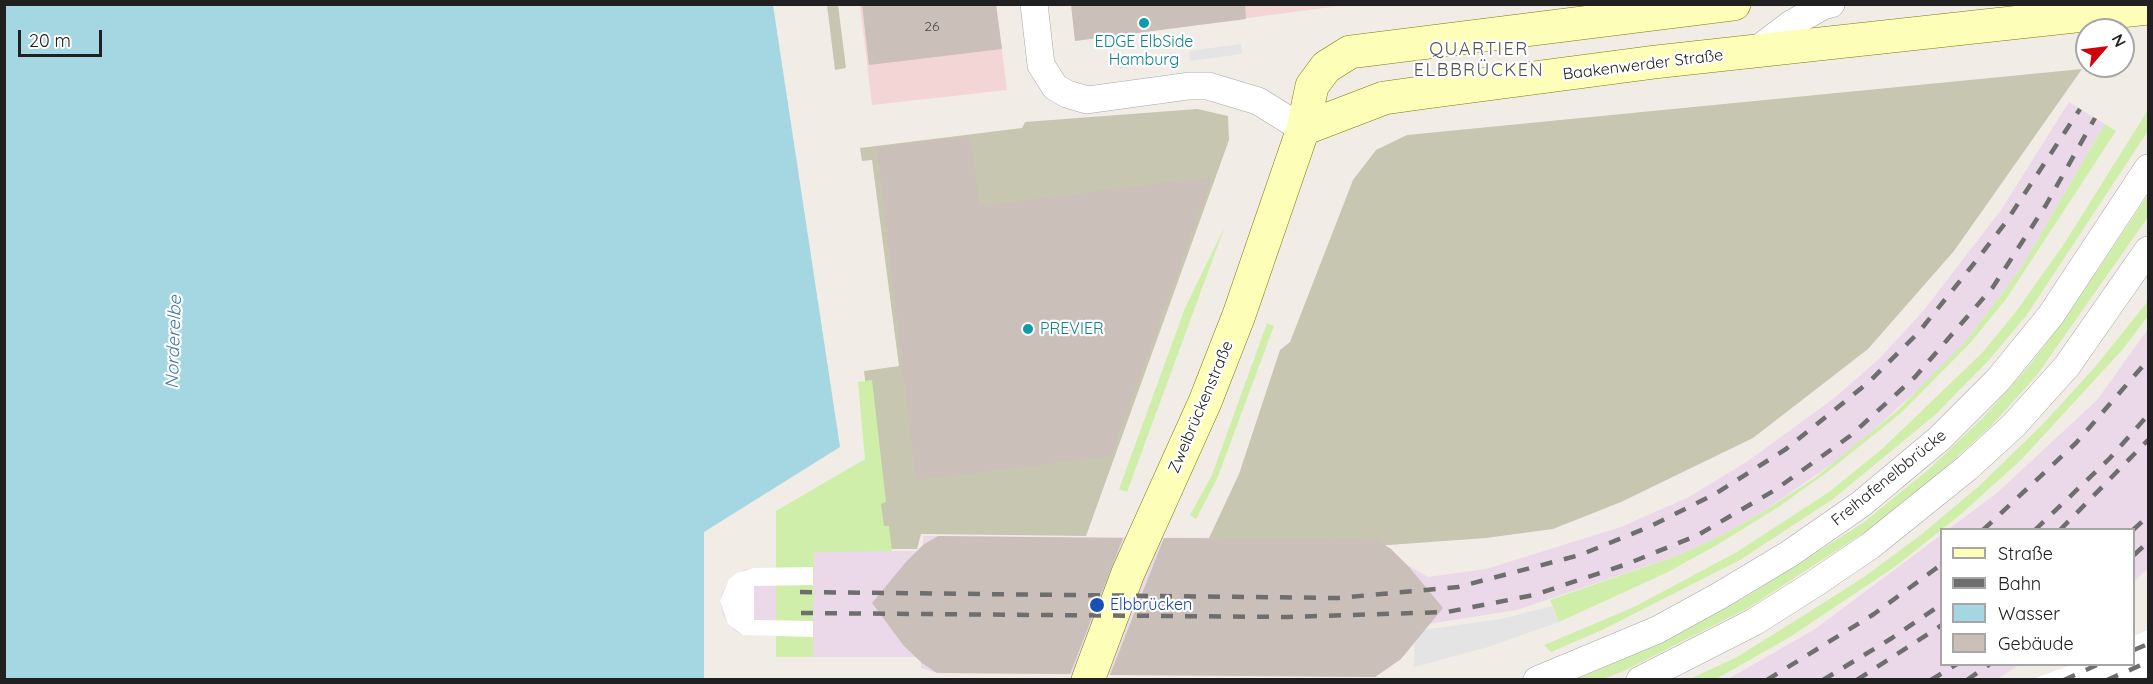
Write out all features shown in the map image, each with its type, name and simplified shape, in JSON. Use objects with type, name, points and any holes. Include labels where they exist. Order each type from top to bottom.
[{"type":"main road","points":[[1303,129],[1312,86],[1326,67],[1350,52],[1734,4]]},
{"type":"main road","name":"Baakenwerder Straße","points":[[1303,129],[1384,98],[1655,62],[2148,8]]},
{"type":"main road","name":"Zweibrückenstraße","points":[[1088,680],[1132,563],[1209,391],[1239,315],[1303,129]]},
{"type":"street","points":[[1034,4],[1041,65],[1055,87],[1067,94],[1087,100],[1189,86],[1208,86],[1258,101],[1303,129]]},
{"type":"street","points":[[1754,52],[1791,24],[1831,4]]},
{"type":"street","name":"Freihafenelbbrücke","points":[[1537,680],[1657,630],[1789,554],[1861,504],[1940,438],[1998,380],[2051,315],[2148,168]]},
{"type":"street","points":[[1640,680],[1754,622],[1814,584],[1895,527],[1959,475],[2014,425],[2067,366],[2148,250]]},
{"type":"shaded area","name":"EDGE ElbSide Hamburg","points":[[1354,4],[1075,41],[1071,5]]},
{"type":"shaded area","points":[[827,5],[838,5],[846,68],[835,70]]},
{"type":"shaded area","points":[[860,5],[996,5],[1007,90],[872,105]]},
{"type":"shaded area","points":[[1241,44],[1242,54],[1190,61],[1189,51]]},
{"type":"shaded area","points":[[1172,53],[1173,63],[1120,69],[1119,60]]},
{"type":"shaded area","points":[[2075,70],[2076,78],[1954,251],[1868,349],[1753,438],[1621,502],[1553,529],[1486,538],[1375,546],[1209,538],[1239,474],[1280,350],[1290,342],[1353,180],[1376,150],[1407,135]]},
{"type":"shaded area","points":[[2069,102],[2105,124],[2021,268],[1966,341],[1933,376],[1849,452],[1761,513],[1719,537],[1676,556],[1517,610],[1415,626],[1390,667],[1375,677],[937,673],[921,668],[921,657],[813,657],[813,637],[743,635],[735,631],[723,616],[720,601],[722,593],[729,579],[745,569],[813,567],[814,551],[917,551],[923,545],[923,536],[1375,539],[1375,546],[1428,577],[1486,569],[1621,527],[1689,497],[1748,461],[1833,399],[1879,359],[1924,310],[2001,210]]},
{"type":"shaded area","name":"PREVIER","points":[[1197,109],[1228,116],[1229,140],[1086,536],[921,534],[917,549],[885,549],[864,371],[899,366],[872,160],[862,161],[860,148],[1022,128],[1025,122]]},
{"type":"shaded area","points":[[2148,329],[2148,568],[2135,581],[2135,528],[1950,528],[1998,492],[2097,400]]},
{"type":"shaded area","points":[[1940,536],[1940,666],[2017,666],[1997,679],[1728,679],[1815,629]]},
{"type":"shaded area","points":[[1552,606],[1559,622],[1488,647],[1414,667],[1415,631],[1501,619]]},
{"type":"green space","points":[[2148,110],[2148,131],[2026,316],[1988,361],[1935,415],[1833,499],[1740,560],[1602,630],[1551,652],[1544,645],[1634,607],[1737,552],[1829,492],[1882,449],[1982,353],[2015,313],[2064,244]]},
{"type":"green space","points":[[2105,124],[2116,131],[2006,299],[1971,342],[1901,413],[1830,470],[1777,508],[1715,546],[1668,572],[1559,622],[1550,600],[1676,556],[1719,537],[1815,478],[1898,410],[1966,341],[2021,268]]},
{"type":"green space","points":[[2148,195],[2148,217],[2037,375],[1991,426],[1934,478],[1868,530],[1748,608],[1624,671],[1603,679],[1574,680],[1619,661],[1744,598],[1863,523],[1928,470],[1983,418],[2029,366],[2066,317]]},
{"type":"green space","points":[[1225,226],[1127,492],[1119,489],[1185,308]]},
{"type":"green space","points":[[2148,301],[2148,316],[2123,349],[2021,460],[1961,514],[1944,528],[1940,528],[1940,531],[1896,566],[1790,637],[1716,679],[1690,679],[1737,657],[1806,614],[1864,577],[1922,534],[1979,486],[2042,425],[2095,367]]},
{"type":"green space","points":[[1267,323],[1274,326],[1217,479],[1196,519],[1190,515],[1212,475]]},
{"type":"green space","points":[[872,380],[886,502],[881,504],[884,526],[889,526],[892,551],[814,552],[813,657],[776,657],[776,511],[865,459],[858,382]]},
{"type":"water","name":"Norderelbe","points":[[4,5],[773,5],[840,447],[704,532],[704,678],[739,679],[5,679]]},
{"type":"pier","points":[[813,567],[813,585],[754,586],[754,620],[813,621],[813,637],[743,635],[728,624],[720,601],[729,579],[737,573],[754,568]]},
{"type":"pier","points":[[2148,630],[2148,677],[2143,679],[2033,679],[2068,666],[2135,666],[2135,636]]},
{"type":"building","points":[[862,4],[996,4],[1002,49],[869,65]]},
{"type":"building","name":"EDGE ElbSide Hamburg","points":[[1071,4],[1245,4],[1246,19],[1075,41]]},
{"type":"building","name":"PREVIER","points":[[971,136],[979,206],[1212,177],[1111,456],[916,480],[877,147]]},
{"type":"building","points":[[938,536],[1123,538],[1070,674],[937,673],[904,646],[872,603],[906,562],[923,545]]},
{"type":"building","points":[[1164,538],[1375,539],[1391,549],[1409,567],[1443,608],[1401,659],[1375,677],[1110,675]]},
{"type":"railway","points":[[800,592],[1338,598],[1458,587],[1580,555],[1649,527],[1715,494],[1786,449],[1869,382],[1918,333],[1972,266],[2006,222],[2080,109]]},
{"type":"railway","points":[[801,613],[1287,617],[1447,612],[1534,595],[1627,564],[1698,535],[1775,490],[1850,436],[1915,377],[1993,287],[2046,205],[2095,118]]},
{"type":"railway","points":[[1985,528],[2076,443],[2148,360]]},
{"type":"railway","points":[[2037,528],[2110,458],[2148,415]]},
{"type":"railway","points":[[2062,528],[2148,440]]},
{"type":"railway","points":[[2135,528],[2148,516]]},
{"type":"railway","points":[[2135,554],[2148,542]]},
{"type":"railway","points":[[1767,680],[1874,614],[1940,565]]},
{"type":"railway","points":[[1823,680],[1940,605]]},
{"type":"railway","points":[[1857,680],[1940,626]]},
{"type":"railway","points":[[2135,650],[2148,644]]},
{"type":"railway","points":[[2107,680],[2148,662]]},
{"type":"railway","points":[[1931,680],[1954,666]]},
{"type":"railway","points":[[1967,680],[1987,666]]},
{"type":"railway","points":[[2064,680],[2095,666]]},
{"type":"place","name":"EDGE ElbSide Hamburg","points":[[1144,23]]},
{"type":"place","name":"PREVIER","points":[[1028,329]]},
{"type":"place","name":"Elbbrücken","points":[[1097,605]]},
{"type":"district","name":"QUARTIER ELBBRÜCKEN","points":[[1479,60]]}]
